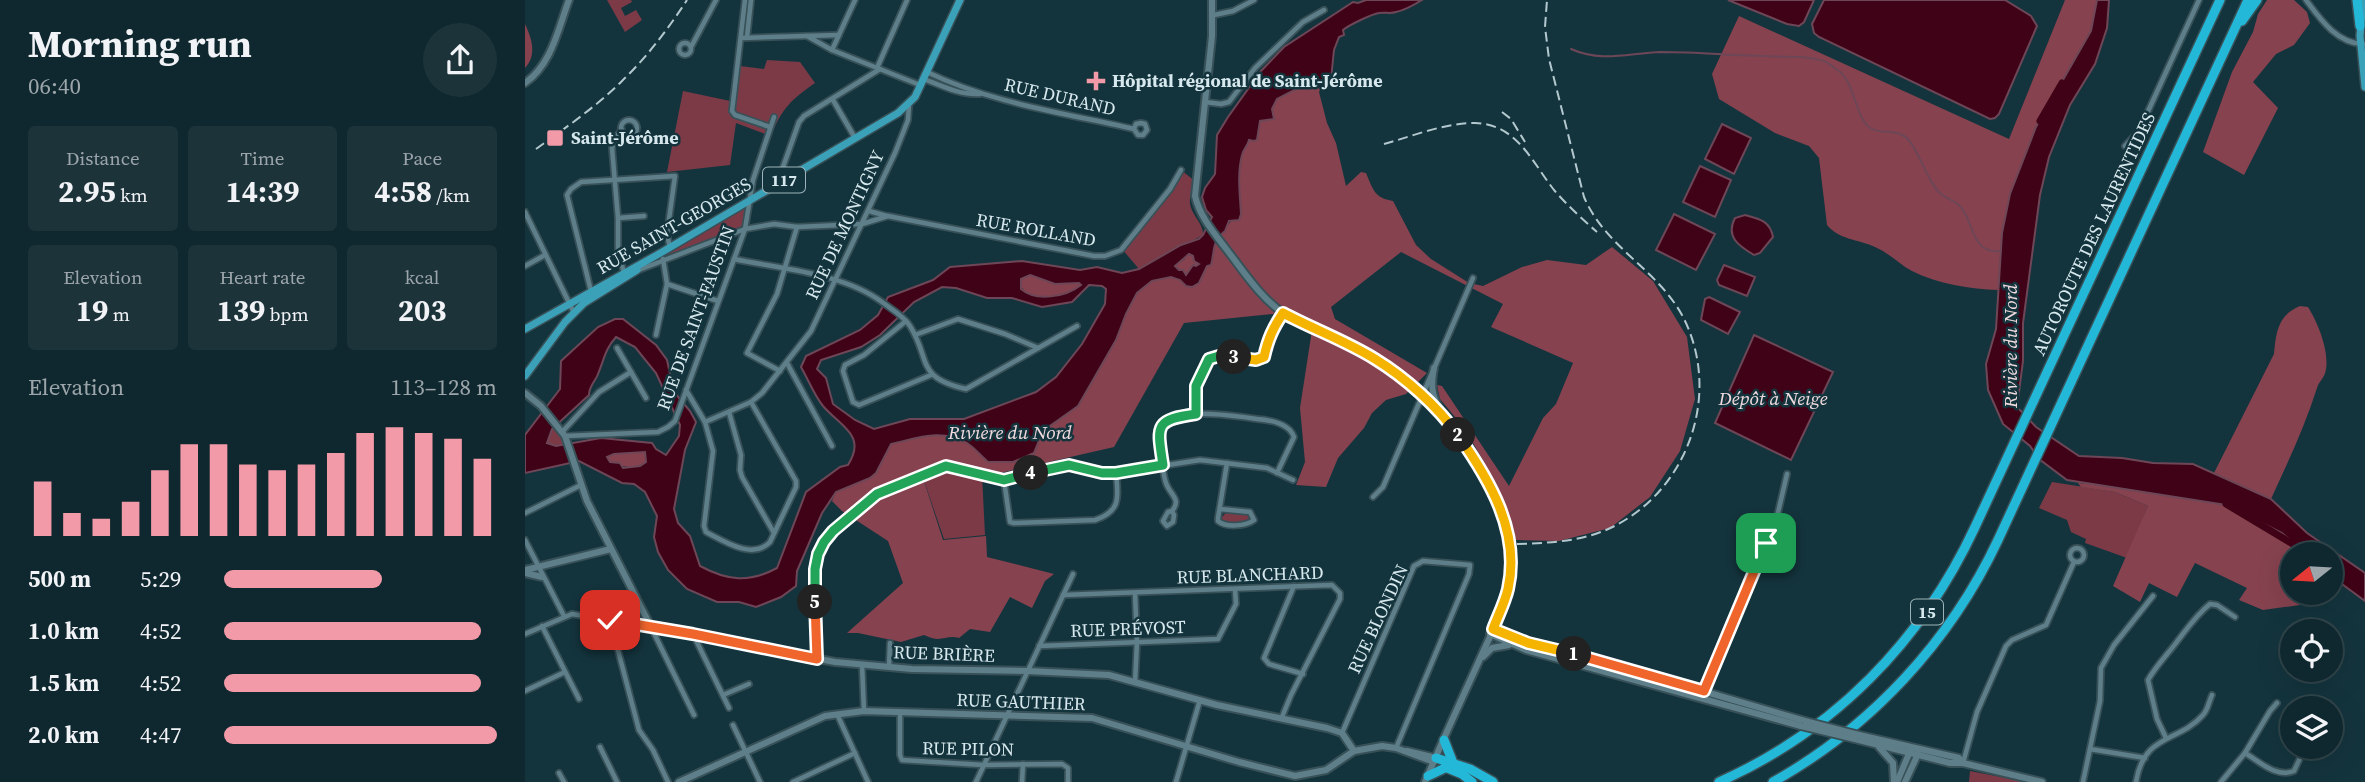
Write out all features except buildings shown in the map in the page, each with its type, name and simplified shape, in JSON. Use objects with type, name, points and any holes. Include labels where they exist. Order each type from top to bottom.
[{"type":"highway","name":"AUTOROUTE DES LAURENTIDES","points":[[1719,782],[1775,753],[1815,726],[1861,688],[1900,647],[1933,604],[1952,573],[2013,447],[2220,0]]},
{"type":"highway","name":"15","points":[[1773,782],[1853,727],[1885,698],[1926,654],[1978,579],[2248,0]]},
{"type":"highway","points":[[2229,39],[2257,0]]},
{"type":"highway","points":[[2357,0],[2360,26]]},
{"type":"highway","points":[[1444,740],[1450,765],[1472,782]]},
{"type":"highway","points":[[1435,760],[1475,772],[1493,782]]},
{"type":"highway","points":[[1427,779],[1450,765]]},
{"type":"main road","name":"RUE DE MONTIGNY","points":[[909,104],[924,79],[960,0]]},
{"type":"main road","points":[[2363,0],[2360,26],[2365,87]]},
{"type":"main road","name":"RUE SAINT-GEORGES","points":[[525,329],[624,273],[660,257],[670,248],[856,139],[909,104]]},
{"type":"main road","name":"117","points":[[525,376],[564,323],[593,296],[660,257]]},
{"type":"main road","points":[[557,311],[564,314],[564,323]]},
{"type":"street","points":[[525,83],[546,60],[569,0]]},
{"type":"street","points":[[691,47],[716,0]]},
{"type":"street","points":[[744,38],[745,0]]},
{"type":"street","points":[[751,0],[733,113],[770,127]]},
{"type":"street","points":[[832,50],[855,0]]},
{"type":"street","points":[[777,184],[799,122],[804,116],[879,69],[907,0]]},
{"type":"street","points":[[1212,0],[1214,15],[1195,196],[1197,206],[1222,244],[1261,293],[1283,313],[1391,369],[1443,416],[1457,432],[1485,476],[1507,529],[1511,553],[1508,590],[1427,779]]},
{"type":"street","points":[[1214,15],[1234,11],[1254,0]]},
{"type":"street","points":[[2125,146],[2139,131],[2199,0]]},
{"type":"street","points":[[2306,0],[2328,27],[2350,42],[2363,44]]},
{"type":"street","points":[[1204,102],[1229,102],[1255,68],[1303,22],[1324,10]]},
{"type":"street","points":[[744,38],[839,35]]},
{"type":"street","name":"RUE DURAND","points":[[807,36],[832,50],[879,69],[1133,129]]},
{"type":"street","points":[[833,100],[856,139]]},
{"type":"street","name":"RUE DE MONTIGNY","points":[[705,422],[751,402],[762,393],[817,322],[895,153],[908,120],[909,104]]},
{"type":"street","name":"RUE DE SAINT-FAUSTIN","points":[[563,433],[659,432],[675,421],[745,229],[753,180],[774,117]]},
{"type":"street","points":[[622,130],[611,148],[618,218],[618,250],[624,273]]},
{"type":"street","name":"RUE ROLLAND","points":[[869,211],[1105,256],[1121,250],[1170,189],[1181,170]]},
{"type":"street","points":[[591,291],[568,195],[571,189],[581,182],[675,176],[667,234],[670,248]]},
{"type":"street","points":[[525,212],[574,313]]},
{"type":"street","points":[[618,218],[644,216]]},
{"type":"street","points":[[656,335],[667,284],[660,257],[745,229],[774,225],[862,225],[888,216]]},
{"type":"street","points":[[780,371],[747,353],[777,294],[797,227]]},
{"type":"street","points":[[525,266],[545,255]]},
{"type":"street","points":[[734,259],[836,279],[881,301],[905,319],[915,335],[925,365],[931,374],[966,389],[1077,326]]},
{"type":"street","points":[[1373,497],[1383,487],[1473,278]]},
{"type":"street","points":[[667,284],[718,301]]},
{"type":"street","points":[[1196,414],[1196,386],[1209,359],[1219,356],[1261,359],[1264,357],[1272,328],[1283,313]]},
{"type":"street","points":[[905,319],[865,355],[845,365],[843,371],[855,404],[859,405],[931,374]]},
{"type":"street","points":[[915,335],[958,319],[1038,348]]},
{"type":"street","points":[[617,348],[646,398]]},
{"type":"street","points":[[786,363],[832,446]]},
{"type":"street","points":[[1434,368],[1431,385],[1433,396],[1443,416]]},
{"type":"street","points":[[563,433],[599,392],[631,372]]},
{"type":"street","points":[[685,390],[705,422],[713,451],[704,526],[706,532],[731,545],[752,551],[763,549],[775,533],[796,487],[796,481],[751,402]]},
{"type":"street","points":[[525,393],[541,406],[563,433],[581,485],[694,715]]},
{"type":"street","points":[[729,412],[741,455],[742,477],[775,533]]},
{"type":"street","points":[[1172,511],[1177,500],[1167,486],[1158,437],[1164,423],[1169,419],[1196,414],[1274,421],[1291,430],[1294,437],[1277,473]]},
{"type":"street","points":[[817,659],[815,569],[818,554],[833,531],[877,494],[943,467],[949,466],[1004,480],[1045,468],[1069,465],[1102,473],[1116,473],[1192,460],[1267,468],[1293,480]]},
{"type":"street","points":[[1220,509],[1250,512],[1254,520],[1248,524],[1220,525],[1218,518],[1227,463]]},
{"type":"street","points":[[1004,480],[1010,522],[1095,520],[1104,517],[1117,505],[1119,497],[1116,473]]},
{"type":"street","points":[[1700,698],[1777,517],[1787,474]]},
{"type":"street","points":[[525,513],[581,485]]},
{"type":"street","points":[[525,540],[564,617]]},
{"type":"street","points":[[525,571],[611,549]]},
{"type":"street","name":"RUE BLONDIN","points":[[1342,733],[1414,566],[1423,561],[1470,565],[1469,574],[1400,749]]},
{"type":"street","points":[[1963,763],[1977,712],[2006,646],[2011,640],[2046,625],[2074,562]]},
{"type":"street","points":[[525,571],[542,577]]},
{"type":"street","points":[[977,782],[1073,574]]},
{"type":"street","name":"RUE BLANCHARD","points":[[1063,595],[1332,585],[1340,593],[1340,599],[1282,717]]},
{"type":"street","points":[[1294,586],[1264,658],[1269,664],[1303,674]]},
{"type":"street","name":"RUE PRÉVOST","points":[[1039,646],[1218,639],[1236,604],[1235,589]]},
{"type":"street","points":[[1135,593],[1135,683]]},
{"type":"street","points":[[2083,782],[2100,701],[2101,668],[2114,645],[2153,596]]},
{"type":"street","points":[[2166,738],[2157,719],[2148,680],[2188,626],[2210,604],[2217,605],[2235,617]]},
{"type":"street","name":"RUE BRIÈRE","points":[[525,634],[577,614],[817,659],[889,667],[1109,676],[1342,733]]},
{"type":"street","points":[[610,620],[639,730],[653,750],[668,782]]},
{"type":"street","points":[[542,626],[579,699]]},
{"type":"street","points":[[1491,632],[1514,646]]},
{"type":"street","points":[[1491,632],[1704,691],[1803,724]]},
{"type":"street","points":[[693,634],[729,708]]},
{"type":"street","points":[[889,667],[890,643]]},
{"type":"street","points":[[1478,662],[1492,648],[1500,645],[1514,646],[1700,698],[1915,751]]},
{"type":"street","points":[[862,664],[864,711]]},
{"type":"street","points":[[525,691],[565,672]]},
{"type":"street","points":[[723,695],[749,684]]},
{"type":"street","points":[[2136,782],[2145,758],[2158,742],[2204,714],[2212,695]]},
{"type":"street","points":[[1176,782],[1200,700]]},
{"type":"street","points":[[2221,782],[2245,753],[2277,703]]},
{"type":"street","name":"RUE GAUTHIER","points":[[678,782],[825,716],[864,711],[1091,718],[1295,776],[1326,770],[1355,751],[1381,746],[1435,760]]},
{"type":"street","name":"RUE PILON","points":[[899,712],[902,761],[1066,765],[1068,782]]},
{"type":"street","points":[[836,713],[868,782]]},
{"type":"street","points":[[733,725],[760,782]]},
{"type":"street","points":[[1342,733],[1355,751]]},
{"type":"street","points":[[1857,737],[1877,746],[1959,758],[1963,763],[2037,781]]},
{"type":"street","points":[[1877,746],[1893,762],[1896,782]]},
{"type":"street","points":[[600,747],[617,782]]},
{"type":"street","points":[[2090,749],[2145,758]]},
{"type":"street","points":[[1896,782],[1915,751]]},
{"type":"street","points":[[1905,782],[1915,751]]},
{"type":"street","points":[[793,782],[855,753]]},
{"type":"street","points":[[2245,753],[2276,772],[2285,774],[2294,771],[2300,759]]},
{"type":"street","points":[[1022,782],[1023,764]]},
{"type":"street","points":[[559,773],[564,782]]},
{"type":"shaded area","points":[[607,0],[631,0],[632,2],[621,8],[625,16],[636,10],[642,20],[625,32]]},
{"type":"shaded area","points":[[2065,0],[2097,0],[2091,31],[2036,127],[2002,233],[1998,290],[1966,287],[1932,279],[1912,271],[1880,249],[1832,230],[1827,225],[1819,158],[1809,146],[1775,133],[1719,99],[1712,74],[1739,16],[2009,139]]},
{"type":"shaded area","points":[[2267,0],[2294,0],[2307,12],[2310,23],[2294,45],[2276,54],[2253,82],[2278,108],[2244,175],[2203,152],[2232,72]]},
{"type":"shaded area","points":[[525,24],[530,35],[532,52],[525,68]]},
{"type":"shaded area","points":[[767,60],[800,62],[815,83],[788,105],[771,136],[736,123],[730,165],[667,172],[683,91],[735,102],[740,66],[764,69]]},
{"type":"shaded area","points":[[1302,86],[1321,88],[1319,92],[1327,123],[1336,143],[1346,186],[1361,172],[1366,173],[1378,195],[1393,201],[1416,245],[1431,259],[1469,283],[1483,286],[1522,267],[1547,260],[1586,265],[1612,247],[1653,281],[1687,337],[1695,399],[1680,451],[1650,497],[1610,528],[1559,541],[1516,540],[1484,462],[1465,429],[1440,399],[1437,385],[1442,386],[1509,486],[1543,418],[1556,404],[1573,363],[1491,327],[1503,304],[1401,252],[1331,307],[1335,319],[1427,373],[1406,394],[1386,400],[1372,413],[1364,428],[1338,458],[1326,487],[1296,485],[1305,462],[1300,408],[1312,330],[1283,313],[1184,323],[1114,447],[987,476],[949,466],[922,475],[943,540],[986,536],[987,557],[1054,574],[1045,581],[1032,608],[1010,597],[990,632],[970,629],[959,638],[935,639],[924,635],[901,642],[847,633],[903,583],[888,541],[842,511],[832,501],[836,492],[876,473],[891,444],[920,437],[938,435],[957,438],[970,445],[988,462],[1034,453],[1043,431],[1078,406],[1116,340],[1137,293],[1152,281],[1171,277],[1199,283],[1220,236],[1241,214],[1239,176],[1242,154],[1249,140],[1257,140],[1260,121],[1273,114],[1276,99]]},
{"type":"shaded area","points":[[1181,170],[1196,182],[1190,204],[1203,235],[1139,269],[1122,249],[1170,189]]},
{"type":"shaded area","points":[[749,201],[745,229],[666,254]]},
{"type":"shaded area","points":[[1186,254],[1193,256],[1194,261],[1200,265],[1193,265],[1187,275],[1175,266],[1185,259]]},
{"type":"shaded area","points":[[1030,275],[1055,284],[1082,283],[1066,293],[1036,296],[1022,288],[1021,279]]},
{"type":"shaded area","points":[[2300,306],[2308,307],[2319,329],[2326,354],[2326,369],[2271,499],[2214,473],[2274,354],[2279,325],[2287,314]]},
{"type":"shaded area","points":[[556,425],[567,444],[556,446],[547,443]]},
{"type":"shaded area","points":[[886,450],[982,475],[985,535],[944,539],[922,475]]},
{"type":"shaded area","points":[[645,452],[646,462],[632,467],[609,462],[607,457],[614,454]]},
{"type":"shaded area","points":[[2052,482],[2115,492],[2148,506],[2127,558],[2085,543],[2086,539],[2071,532],[2067,520],[2039,508]]},
{"type":"shaded area","points":[[2078,483],[2115,486],[2226,505],[2282,533],[2292,542],[2280,542],[2280,606],[2293,606],[2263,610],[2239,600],[2247,588],[2195,563],[2177,597],[2149,583],[2140,602],[2113,586],[2148,506],[2115,492],[2081,487]]},
{"type":"shaded area","points":[[1226,513],[1248,514],[1251,518],[1248,522],[1225,523],[1221,518]]},
{"type":"shaded area","points":[[1970,771],[2027,782],[1969,782]]},
{"type":"water","name":"Rivière du Nord","points":[[1366,0],[1422,0],[1400,11],[1371,15],[1343,30],[1344,35],[1339,37],[1334,50],[1331,79],[1321,88],[1302,86],[1277,99],[1272,109],[1274,119],[1260,121],[1257,140],[1249,140],[1243,153],[1239,184],[1239,220],[1229,221],[1225,231],[1217,239],[1211,265],[1207,266],[1199,283],[1192,287],[1186,286],[1171,277],[1152,281],[1137,293],[1116,340],[1078,406],[1043,431],[1034,453],[1013,462],[988,462],[967,443],[939,435],[891,444],[876,473],[836,492],[822,513],[797,571],[796,586],[781,597],[756,607],[739,602],[717,602],[687,589],[668,570],[658,552],[654,537],[657,516],[645,492],[634,484],[622,483],[579,461],[525,473],[525,435],[560,389],[561,361],[598,327],[615,319],[623,319],[656,345],[667,360],[674,392],[696,422],[685,450],[674,509],[678,523],[690,536],[700,566],[720,575],[739,578],[757,576],[777,568],[806,492],[840,467],[848,465],[855,446],[849,432],[823,406],[814,392],[801,367],[806,356],[860,330],[878,315],[888,297],[933,280],[950,267],[1022,261],[1080,270],[1097,267],[1122,273],[1139,269],[1181,245],[1199,239],[1212,217],[1206,210],[1202,197],[1215,174],[1217,135],[1228,117],[1261,71],[1284,47],[1353,2]],"holes":[[[1189,254],[1199,264],[1193,265],[1186,275],[1175,266]],[[1030,275],[1055,284],[1081,285],[1067,293],[1043,297],[1021,289],[1021,279]],[[1089,285],[1106,289],[1105,304],[1082,344],[1056,377],[1036,392],[964,419],[910,419],[874,429],[855,420],[833,404],[826,378],[817,369],[821,360],[861,347],[880,335],[914,302],[942,287],[956,288],[987,298],[1012,298],[1042,307],[1072,302]],[[616,337],[635,347],[656,373],[680,425],[679,436],[666,455],[652,443],[601,438],[556,446],[547,443],[552,429],[589,395],[609,346]],[[645,452],[646,462],[640,466],[623,468],[620,463],[610,462],[607,457]]]},
{"type":"water","points":[[1728,0],[1814,0],[1804,22],[1799,26],[1787,24]]},
{"type":"water","points":[[1824,0],[2005,0],[2031,16],[2037,26],[1999,114],[1990,119],[1819,37],[1814,33],[1812,24]]},
{"type":"water","name":"Rivière du Nord","points":[[2097,0],[2109,0],[2107,28],[2095,64],[2070,105],[2049,157],[2040,195],[2023,323],[2023,361],[2017,407],[2036,427],[2079,456],[2193,464],[2271,499],[2320,542],[2292,542],[2282,533],[2226,505],[2067,480],[2039,459],[2030,446],[2003,424],[1988,390],[1986,364],[1996,329],[2002,233],[2010,194],[2036,127],[2091,31]]},
{"type":"water","points":[[1722,124],[1751,138],[1734,174],[1705,159]]},
{"type":"water","points":[[1700,166],[1731,180],[1715,217],[1683,202]]},
{"type":"water","points":[[1674,214],[1715,234],[1696,270],[1656,250]]},
{"type":"water","points":[[1745,215],[1767,224],[1772,232],[1773,237],[1760,253],[1754,255],[1733,236],[1732,225],[1735,218]]},
{"type":"water","points":[[1724,265],[1755,277],[1747,296],[1719,285],[1717,280]]},
{"type":"water","points":[[1709,297],[1740,312],[1728,334],[1701,320],[1705,299]]},
{"type":"water","name":"Dépôt à Neige","points":[[1754,335],[1833,372],[1791,460],[1715,423]]},
{"type":"water","name":"Rivière du Nord","points":[[2343,558],[2365,573],[2365,601],[2343,585]]},
{"type":"waterway","points":[[1571,49],[1594,56],[1673,52],[1811,58],[1826,62],[1844,77],[1865,123],[1875,130],[1897,133],[1908,139],[1936,189],[1959,205],[1964,212],[1978,242],[1991,251],[2001,251]]},
{"type":"waterway","name":"Rivière du Nord","points":[[2040,121],[2062,83]]},
{"type":"waterway","name":"Rivière du Nord","points":[[2226,504],[2289,542]]},
{"type":"railway","points":[[536,149],[612,91],[657,42],[687,0]]},
{"type":"railway","points":[[1517,544],[1584,537],[1606,530],[1634,514],[1658,493],[1677,467],[1690,439],[1698,409],[1699,377],[1694,345],[1682,315],[1659,284],[1605,230],[1584,197],[1549,59],[1545,27],[1547,0]]},
{"type":"railway","points":[[1502,112],[1511,119],[1525,142]]},
{"type":"railway","points":[[1384,144],[1440,128],[1475,123],[1490,125],[1513,137],[1554,190],[1597,232]]},
{"type":"place","name":"Hôpital régional de Saint-Jérôme","points":[[1096,81]]},
{"type":"place","name":"Saint-Jérôme","points":[[555,138]]},
{"type":"route","points":[[610,620],[817,659],[815,569],[818,554],[833,531],[859,507],[888,488],[946,466],[1004,480],[1045,468],[1069,465],[1102,473],[1116,473],[1163,465],[1158,437],[1161,428],[1166,420],[1196,414],[1196,386],[1209,359],[1219,356],[1261,359],[1264,357],[1272,328],[1283,313],[1391,369],[1457,432],[1485,476],[1507,529],[1510,544],[1508,590],[1493,629],[1528,643],[1704,691],[1766,543]]}]
